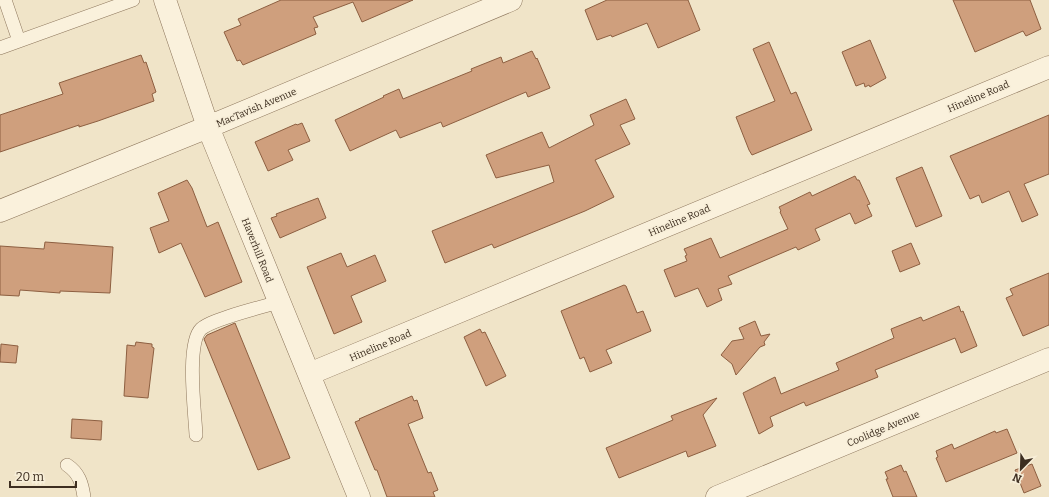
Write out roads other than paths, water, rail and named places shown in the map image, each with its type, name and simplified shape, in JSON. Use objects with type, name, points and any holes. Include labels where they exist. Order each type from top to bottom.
[{"type":"street","name":"Haverhill Road","points":[[165,0],[208,127],[359,497]]},
{"type":"street","name":"MacTavish Avenue","points":[[0,211],[208,127],[511,0]]},
{"type":"street","name":"Hineline Road","points":[[309,374],[1049,66]]},
{"type":"street","name":"Coolidge Avenue","points":[[717,497],[1049,359]]},
{"type":"lane","points":[[5,0],[19,41]]},
{"type":"lane","points":[[0,48],[133,0]]},
{"type":"lane","points":[[196,435],[192,364],[195,342],[200,330],[211,323],[279,302]]},
{"type":"lane","points":[[67,465],[76,472],[80,478],[83,486],[84,497]]}]
